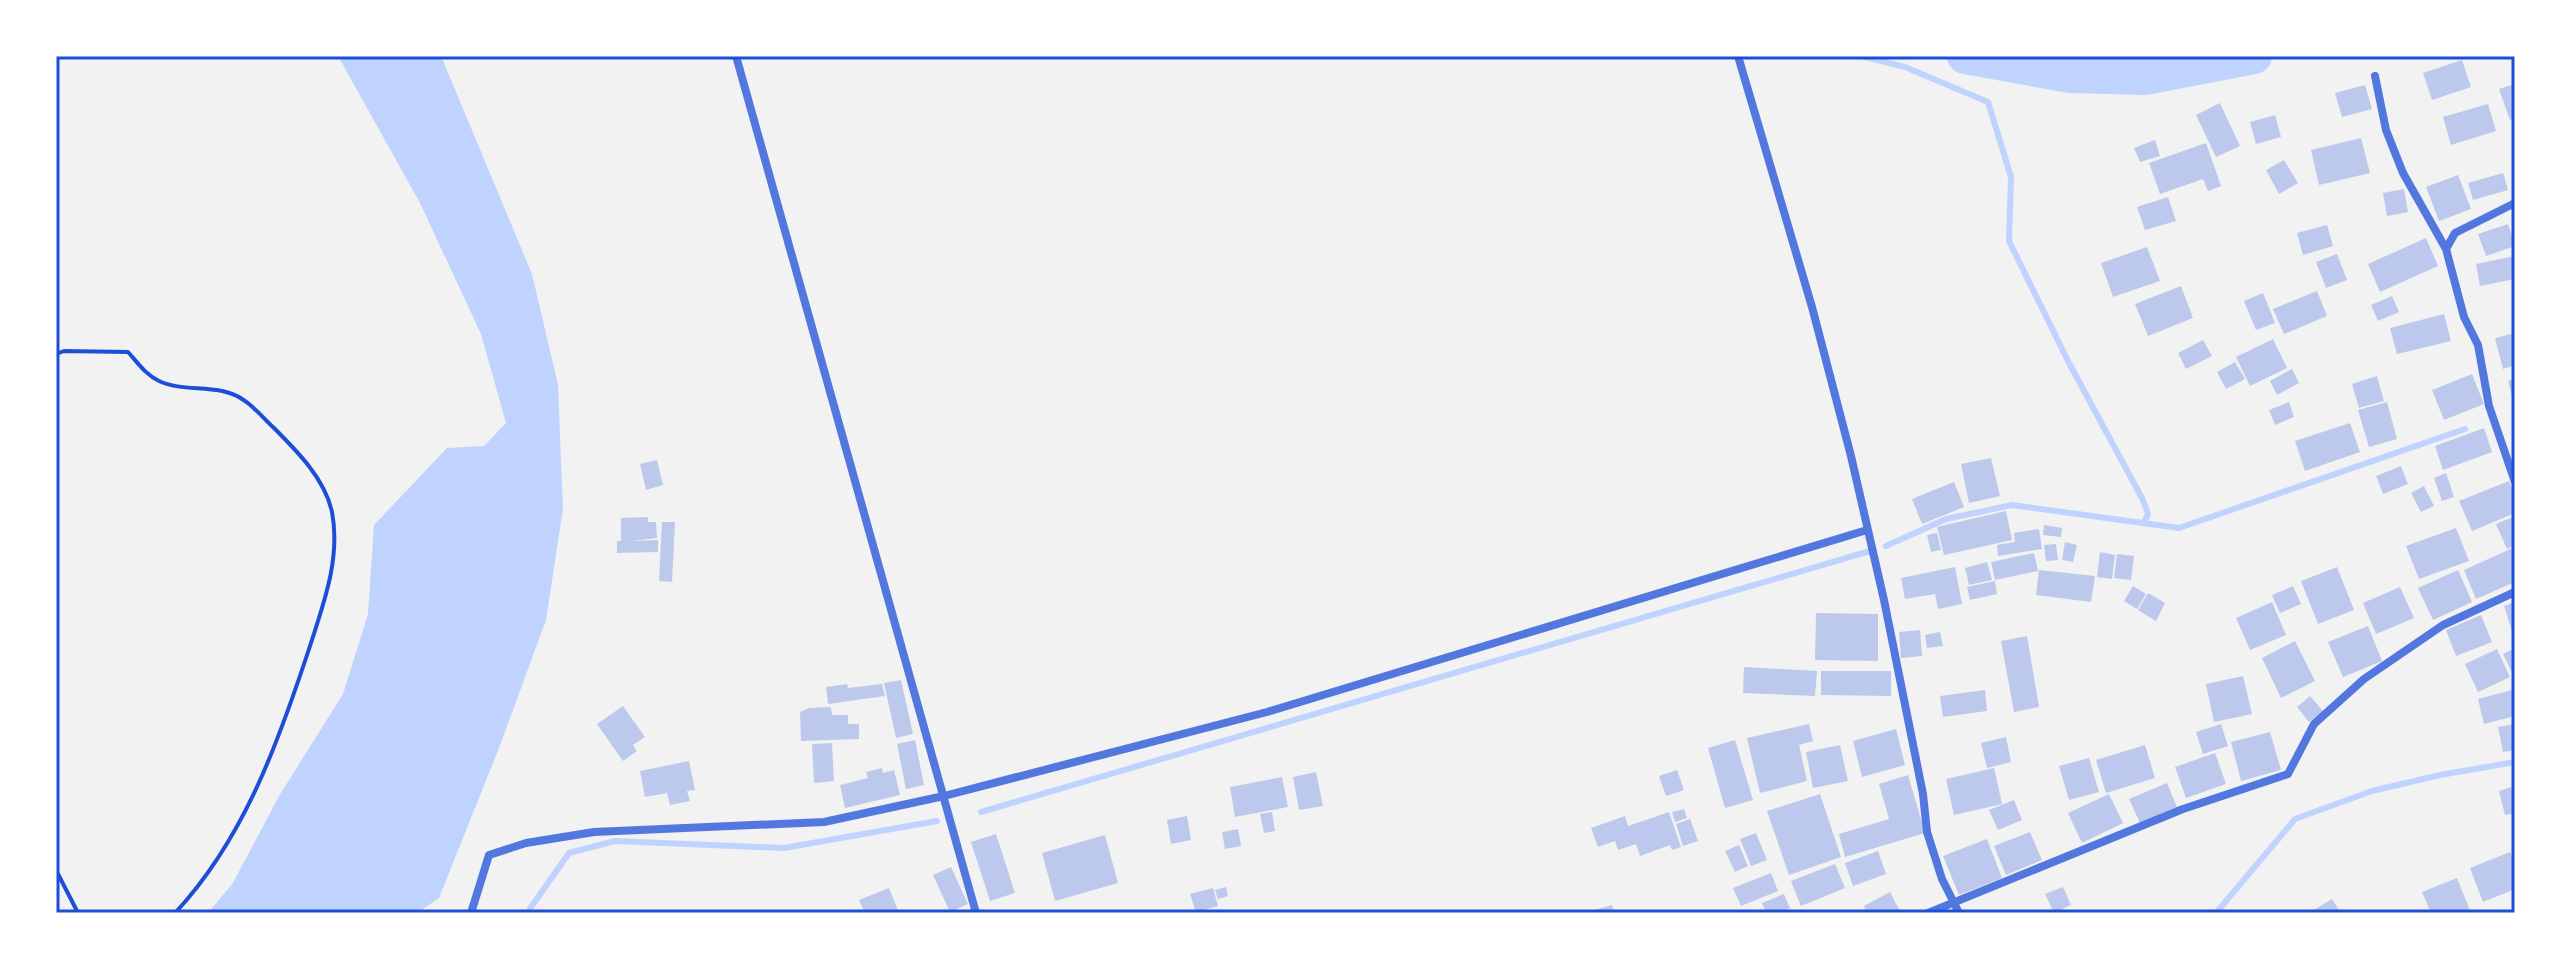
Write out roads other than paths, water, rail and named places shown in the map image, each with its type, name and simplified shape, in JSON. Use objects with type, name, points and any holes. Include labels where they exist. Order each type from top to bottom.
[{"type":"street","points":[[736,56],[976,913]]},
{"type":"street","points":[[1738,56],[1812,307],[1851,456],[1923,794],[1927,832],[1942,879],[1959,913]]},
{"type":"street","points":[[2375,76],[2386,130],[2403,173],[2446,249],[2464,317],[2478,345],[2489,406],[2515,482]]},
{"type":"street","points":[[2446,249],[2455,233],[2515,203]]},
{"type":"street","points":[[471,913],[489,855],[526,843],[594,832],[824,822],[944,796],[1267,712],[1867,530]]},
{"type":"street","points":[[1928,913],[2183,809],[2288,774],[2314,724],[2364,679],[2443,625],[2515,592]]},
{"type":"water","points":[[338,56],[441,56],[532,274],[558,385],[563,509],[546,620],[439,898],[417,913],[208,913],[233,883],[279,796],[343,694],[368,614],[374,525],[447,448],[484,446],[506,423],[481,334],[420,203]]},
{"type":"waterway","points":[[1862,56],[1905,67],[1988,102],[2011,177],[2009,241],[2069,363],[2143,500],[2148,514],[2144,523]]},
{"type":"waterway","points":[[1965,56],[2070,75],[2145,77],[2254,56]]},
{"type":"waterway","points":[[1886,546],[1946,519],[2012,505],[2179,528],[2465,429]]},
{"type":"waterway","points":[[981,812],[1870,551]]},
{"type":"waterway","points":[[2216,913],[2295,819],[2372,791],[2515,762]]},
{"type":"waterway","points":[[527,913],[569,853],[615,841],[784,848],[937,821]]}]
